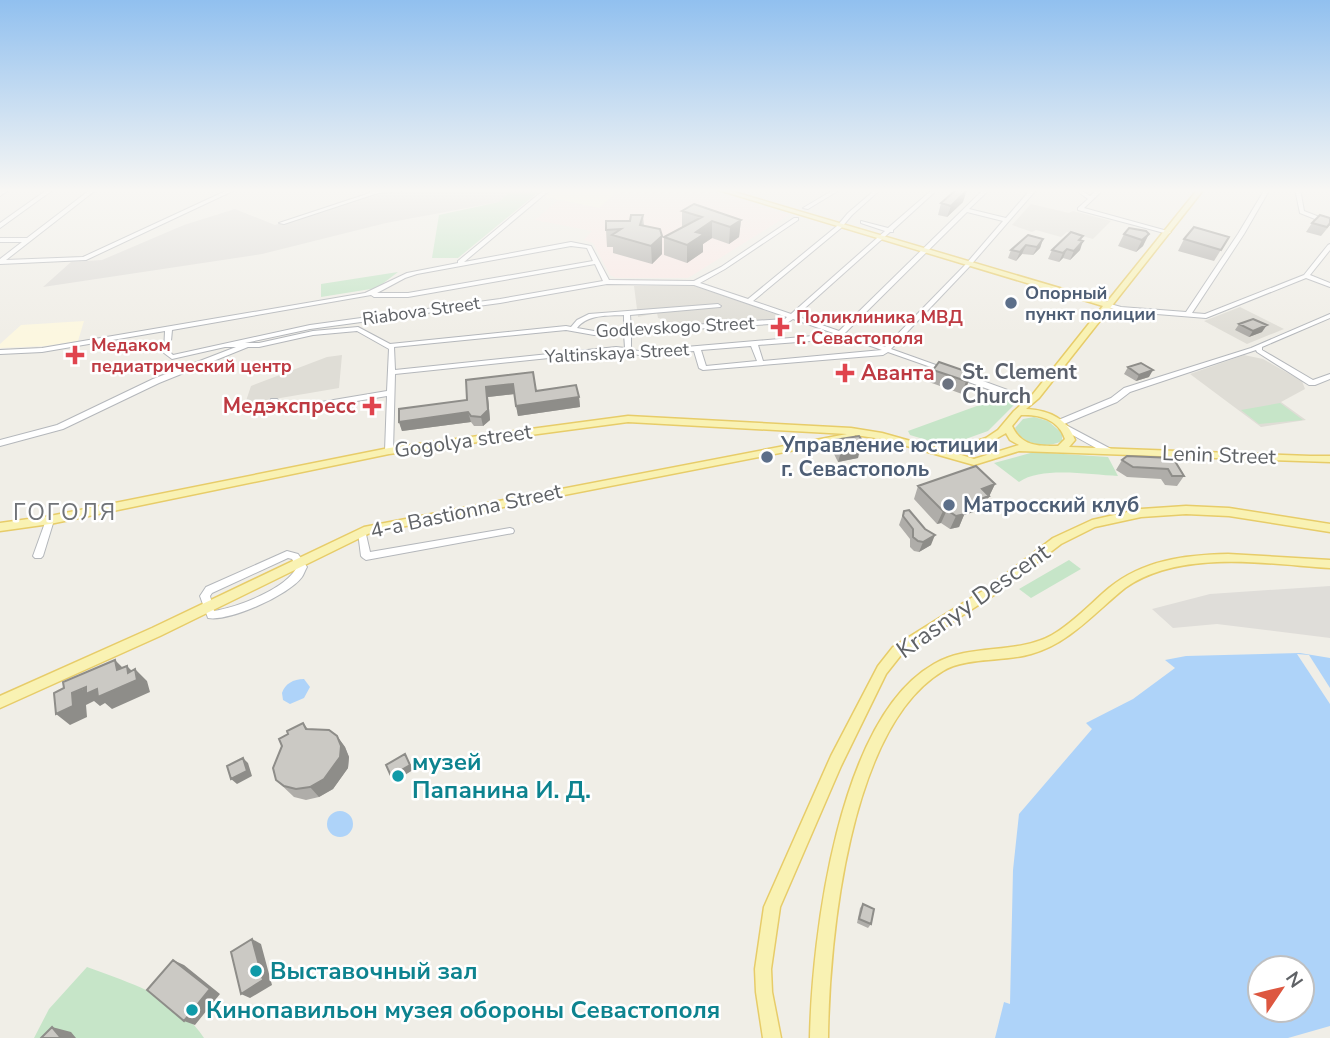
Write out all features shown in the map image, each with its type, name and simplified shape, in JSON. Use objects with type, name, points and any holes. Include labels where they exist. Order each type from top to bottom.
[{"type":"main road","points":[[878,237],[1107,306]]},
{"type":"main road","points":[[929,451],[960,450],[1000,434],[1164,237]]},
{"type":"main road","points":[[1032,398],[1058,422],[1070,440],[1061,449]]},
{"type":"main road","points":[[1017,413],[1033,412],[1058,422]]},
{"type":"main road","name":"Gogolya street","points":[[0,527],[50,520],[197,487],[388,451],[628,419],[796,427],[881,436],[974,462],[1019,447],[1033,448]]},
{"type":"main road","points":[[1007,425],[1013,438],[1033,448]]},
{"type":"main road","name":"4-a Bastionna Street","points":[[0,702],[362,532],[386,525],[808,442],[854,435],[881,436]]},
{"type":"main road","name":"Lenin Street","points":[[1033,448],[1330,459]]},
{"type":"main road","name":"Krasnyy Descent","points":[[772,1038],[764,992],[764,969],[772,908],[836,761],[882,670],[897,651],[993,590],[1057,541],[1091,524],[1141,513],[1186,510],[1228,512],[1330,528]]},
{"type":"main road","points":[[819,1038],[818,1002],[829,912],[845,831],[856,791],[871,755],[903,695],[940,666],[1038,647],[1057,639],[1129,580],[1155,566],[1177,562],[1241,559],[1330,564]]},
{"type":"street","points":[[0,262],[32,237]]},
{"type":"street","points":[[0,262],[84,259],[130,237]]},
{"type":"street","points":[[452,266],[465,259],[491,237]]},
{"type":"street","points":[[695,283],[769,237]]},
{"type":"street","points":[[748,302],[827,237]]},
{"type":"street","points":[[843,334],[939,237]]},
{"type":"street","points":[[697,348],[703,368],[880,355],[992,237]]},
{"type":"street","points":[[1189,312],[1236,237]]},
{"type":"street","points":[[794,318],[883,239]]},
{"type":"street","points":[[0,240],[29,240]]},
{"type":"street","points":[[0,352],[42,350],[366,295],[388,288],[405,275],[580,243],[589,247],[607,282]]},
{"type":"street","points":[[1107,306],[1189,312],[1206,316],[1306,276],[1330,246]]},
{"type":"street","points":[[465,259],[474,262]]},
{"type":"street","points":[[366,295],[408,295],[597,262]]},
{"type":"street","points":[[1306,276],[1330,285]]},
{"type":"street","name":"Riabova Street","points":[[169,328],[168,355],[178,356],[320,325],[500,301],[607,282],[695,283]]},
{"type":"street","points":[[695,283],[1032,398]]},
{"type":"street","points":[[573,328],[589,316],[718,306]]},
{"type":"street","points":[[627,312],[628,350]]},
{"type":"street","points":[[1058,422],[1114,400],[1127,390],[1259,346],[1330,316]]},
{"type":"street","name":"Godlevskogo Street","points":[[388,346],[573,328],[594,333],[787,321],[794,318]]},
{"type":"street","name":"Riabova Street","points":[[235,343],[250,344],[328,331],[358,329],[388,346]]},
{"type":"street","name":"Yaltinskaya Street","points":[[392,372],[616,349],[639,353],[831,339],[843,334]]},
{"type":"street","points":[[0,443],[60,426],[156,381],[250,344]]},
{"type":"street","points":[[754,344],[761,364]]},
{"type":"street","points":[[388,346],[392,349],[388,451]]},
{"type":"street","points":[[1259,346],[1259,351],[1312,383],[1330,376]]},
{"type":"street","points":[[275,401],[284,411],[391,393]]},
{"type":"street","points":[[1058,422],[1108,451]]},
{"type":"street","points":[[38,556],[50,520]]},
{"type":"street","points":[[362,532],[366,556],[510,531]]},
{"type":"shaded area","points":[[155,237],[328,237],[262,254],[43,287],[71,262],[102,260]]},
{"type":"shaded area","points":[[586,237],[753,237],[688,278],[616,278],[610,275],[593,243],[584,240]]},
{"type":"shaded area","points":[[634,286],[695,286],[778,315],[781,319],[668,326],[666,320],[658,318],[657,313],[638,317]]},
{"type":"shaded area","points":[[1240,307],[1284,329],[1247,344],[1204,321]]},
{"type":"shaded area","points":[[84,321],[78,341],[0,348],[0,344],[21,325]]},
{"type":"shaded area","points":[[342,355],[339,388],[245,404],[251,386],[327,357]]},
{"type":"shaded area","points":[[1244,355],[1263,359],[1302,381],[1305,389],[1281,402],[1306,420],[1261,427],[1190,374]]},
{"type":"shaded area","points":[[1330,586],[1330,638],[1217,624],[1173,628],[1152,609],[1210,594]]},
{"type":"green space","points":[[435,237],[483,237],[458,258],[432,258]]},
{"type":"green space","points":[[398,272],[377,288],[321,297],[321,284]]},
{"type":"green space","points":[[1007,395],[1019,400],[988,431],[946,446],[910,435],[908,431]]},
{"type":"green space","points":[[1280,403],[1303,420],[1259,424],[1241,410]]},
{"type":"green space","points":[[1034,417],[1048,421],[1062,433],[1062,441],[1049,445],[1035,444],[1018,434],[1015,428],[1023,419]]},
{"type":"green space","points":[[1034,452],[1108,457],[1118,476],[1053,473],[1040,474],[1019,482],[994,463]]},
{"type":"green space","points":[[1069,560],[1081,569],[1031,598],[1019,589]]},
{"type":"green space","points":[[87,967],[166,1001],[180,1011],[204,1038],[34,1038],[49,1009]]},
{"type":"water","points":[[1300,653],[1330,658],[1330,1026],[1288,1038],[995,1038],[1004,1002],[1010,1004],[1013,870],[1019,814],[1092,729],[1086,723],[1133,699],[1175,668],[1165,660],[1186,656]]},
{"type":"water","points":[[304,679],[310,687],[304,698],[290,704],[283,700],[282,693],[287,685]]},
{"type":"water","points":[[340,811],[349,815],[353,824],[349,833],[340,837],[331,833],[327,824],[331,815]]},
{"type":"pier","points":[[1297,654],[1309,655],[1330,688],[1330,704]]},
{"type":"building","points":[[621,237],[660,237],[651,246]]},
{"type":"building","points":[[665,237],[699,237],[687,245]]},
{"type":"building","points":[[1025,237],[1043,239],[1037,247],[1026,245],[1020,252],[1011,250]]},
{"type":"building","points":[[1065,237],[1082,237],[1079,240],[1083,241],[1074,251],[1067,249],[1063,253],[1052,250]]},
{"type":"building","points":[[1185,237],[1229,237],[1221,250]]},
{"type":"building","points":[[1253,319],[1267,325],[1253,331],[1239,324]]},
{"type":"building","points":[[939,362],[971,373],[966,381],[933,370]]},
{"type":"building","points":[[1141,363],[1153,370],[1139,375],[1128,367]]},
{"type":"building","points":[[533,372],[536,391],[576,385],[579,397],[516,406],[513,384],[486,387],[488,410],[481,417],[471,416],[468,412],[399,422],[399,409],[467,400],[466,380]]},
{"type":"building","points":[[859,436],[864,443],[858,444],[861,449],[841,452],[834,440]]},
{"type":"building","points":[[1127,456],[1173,458],[1184,476],[1172,476],[1168,469],[1133,467],[1122,460]]},
{"type":"building","points":[[976,466],[995,484],[982,489],[989,496],[969,503],[965,514],[956,516],[947,510],[943,511],[918,486]]},
{"type":"building","points":[[909,510],[925,529],[935,535],[923,542],[913,537],[913,529],[903,516],[904,511]]},
{"type":"building","points":[[115,660],[117,670],[127,666],[128,673],[135,669],[137,680],[98,697],[97,689],[86,694],[86,687],[72,693],[73,706],[56,714],[54,693],[64,688],[63,682]]},
{"type":"building","points":[[303,723],[306,729],[329,730],[337,736],[341,746],[340,757],[324,779],[310,787],[296,789],[284,786],[276,780],[273,768],[282,746],[279,739],[288,734],[287,731]]},
{"type":"building","points":[[405,754],[410,765],[391,776],[386,765]]},
{"type":"building","points":[[243,758],[247,771],[231,779],[227,766]]},
{"type":"building","points":[[863,904],[874,909],[871,924],[859,919]]},
{"type":"building","points":[[252,939],[263,980],[241,994],[231,952]]},
{"type":"building","name":"Кинопавильон музея обороны Севастополя","points":[[173,960],[210,989],[184,1021],[147,990]]},
{"type":"building","points":[[52,1027],[61,1038],[41,1038]]},
{"type":"place","name":"Опорный пункт полиции","points":[[1011,303]]},
{"type":"place","name":"Поликлиника МВД г. Севастополя","points":[[780,327]]},
{"type":"place","name":"Медаком педиатрический центр","points":[[75,355]]},
{"type":"place","name":"Аванта","points":[[845,373]]},
{"type":"place","name":"St. Clement Church","points":[[948,384]]},
{"type":"place","name":"Медэкспресс","points":[[372,406]]},
{"type":"place","name":"Управление юстиции г. Севастополь","points":[[767,457]]},
{"type":"place","name":"Матросский клуб","points":[[949,505]]},
{"type":"place","name":"музей Папанина И. Д.","points":[[398,776]]},
{"type":"place","name":"Выставочный зал","points":[[256,971]]},
{"type":"place","name":"Кинопавильон музея обороны Севастополя","points":[[192,1010]]},
{"type":"district","name":"ГОГОЛЯ","points":[[65,512]]}]
